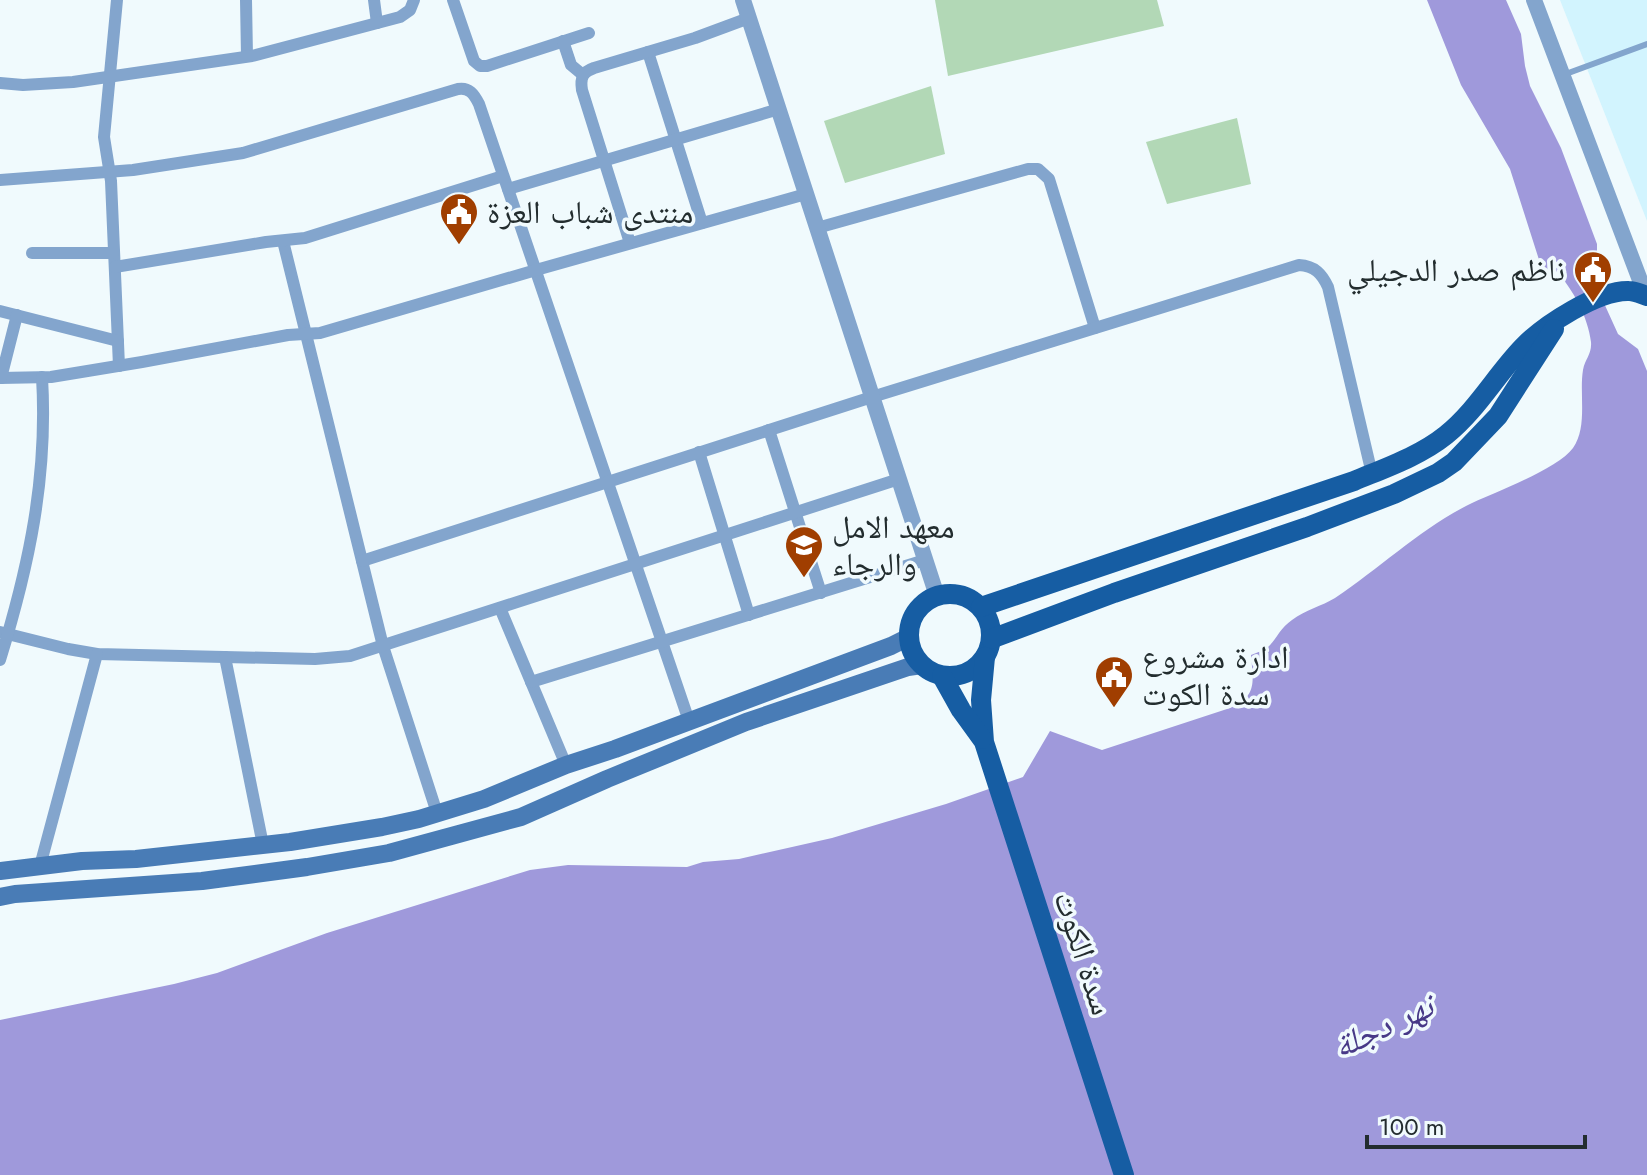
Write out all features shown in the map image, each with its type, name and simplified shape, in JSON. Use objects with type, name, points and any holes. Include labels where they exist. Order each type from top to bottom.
[{"type":"main road","points":[[981,607],[1233,523],[1402,461],[1443,437],[1467,417],[1524,346],[1568,313],[1617,293],[1631,291],[1647,296]]},
{"type":"main road","points":[[986,746],[981,700],[988,648],[991,628],[987,617],[981,607],[960,595],[937,596],[925,602],[911,624],[911,647],[922,665],[942,676],[954,676],[977,667],[988,648],[1114,593],[1394,494],[1438,473],[1462,454],[1498,416],[1568,313]]},
{"type":"main road","points":[[1,870],[263,845],[382,827],[437,813],[484,799],[566,765],[909,637]]},
{"type":"main road","points":[[0,897],[202,881],[389,853],[521,817],[746,722],[908,667],[922,665]]},
{"type":"main road","points":[[942,676],[986,746]]},
{"type":"main road","name":"سدة الكوت","points":[[986,746],[1124,1175]]},
{"type":"main road","points":[[615,749],[625,772]]},
{"type":"street","points":[[117,0],[104,137],[111,181],[119,366]]},
{"type":"street","points":[[246,0],[247,56]]},
{"type":"street","points":[[374,0],[377,23]]},
{"type":"street","points":[[0,83],[36,85],[110,78],[247,56],[405,14],[414,0]]},
{"type":"street","points":[[453,0],[474,61],[479,65],[487,66],[589,33]]},
{"type":"street","points":[[743,0],[937,596]]},
{"type":"street","points":[[1534,0],[1647,296]]},
{"type":"street","points":[[630,243],[582,90],[583,75],[594,68],[749,18]]},
{"type":"street","points":[[563,41],[571,65],[583,75]]},
{"type":"street","points":[[648,52],[702,223]]},
{"type":"street","points":[[469,90],[479,65]]},
{"type":"street","points":[[0,180],[133,170],[243,153],[458,89],[469,90],[479,104],[689,721]]},
{"type":"street","points":[[508,189],[779,109]]},
{"type":"street","points":[[817,228],[1028,169],[1038,169],[1049,179],[1095,328]]},
{"type":"street","points":[[115,267],[305,238],[503,176]]},
{"type":"street","points":[[17,315],[1,378],[42,377],[119,366],[288,335],[334,330],[806,194]]},
{"type":"street","points":[[283,241],[383,646],[437,813]]},
{"type":"street","points":[[32,253],[113,253]]},
{"type":"street","points":[[362,561],[872,397],[1299,265],[1312,267],[1324,277],[1328,287],[1372,474]]},
{"type":"street","points":[[0,311],[118,341]]},
{"type":"street","points":[[0,660],[4,633],[16,607],[36,516],[42,463],[42,377]]},
{"type":"street","points":[[769,430],[821,593]]},
{"type":"street","points":[[699,452],[749,615]]},
{"type":"street","points":[[4,633],[97,654],[350,656],[899,479]]},
{"type":"street","points":[[531,682],[925,560]]},
{"type":"street","points":[[500,608],[566,765]]},
{"type":"street","points":[[40,866],[97,654]]},
{"type":"street","points":[[225,657],[263,845]]},
{"type":"lane","points":[[1563,75],[1647,44]]},
{"type":"shaded area","points":[[1560,0],[1647,0],[1647,221]]},
{"type":"green space","points":[[935,0],[1157,0],[1164,26],[948,76]]},
{"type":"green space","points":[[931,86],[945,154],[845,183],[824,121]]},
{"type":"green space","points":[[1237,118],[1251,184],[1167,204],[1146,142]]},
{"type":"water","name":"نهر دجلة","points":[[1427,0],[1506,0],[1521,34],[1530,86],[1561,148],[1597,244],[1592,262],[1598,290],[1618,334],[1638,349],[1647,371],[1647,1175],[0,1175],[0,1020],[217,973],[327,933],[530,870],[568,865],[687,867],[832,838],[1023,777],[1050,731],[1102,750],[1230,708],[1245,698],[1252,687],[1251,655],[1268,647],[1292,620],[1335,598],[1448,516],[1539,473],[1565,456],[1578,440],[1582,420],[1583,370],[1591,346],[1587,323],[1562,278],[1556,271],[1541,266],[1510,169],[1461,85]]},
{"type":"place","name":"منتدى شباب العزة","points":[[459,246]]},
{"type":"place","name":"ناظم صدر الدجيلي","points":[[1593,304]]},
{"type":"place","name":"معهد الامل والرجاء","points":[[804,579]]},
{"type":"place","name":"ادارة مشروع سدة الكوت","points":[[1114,709]]}]
